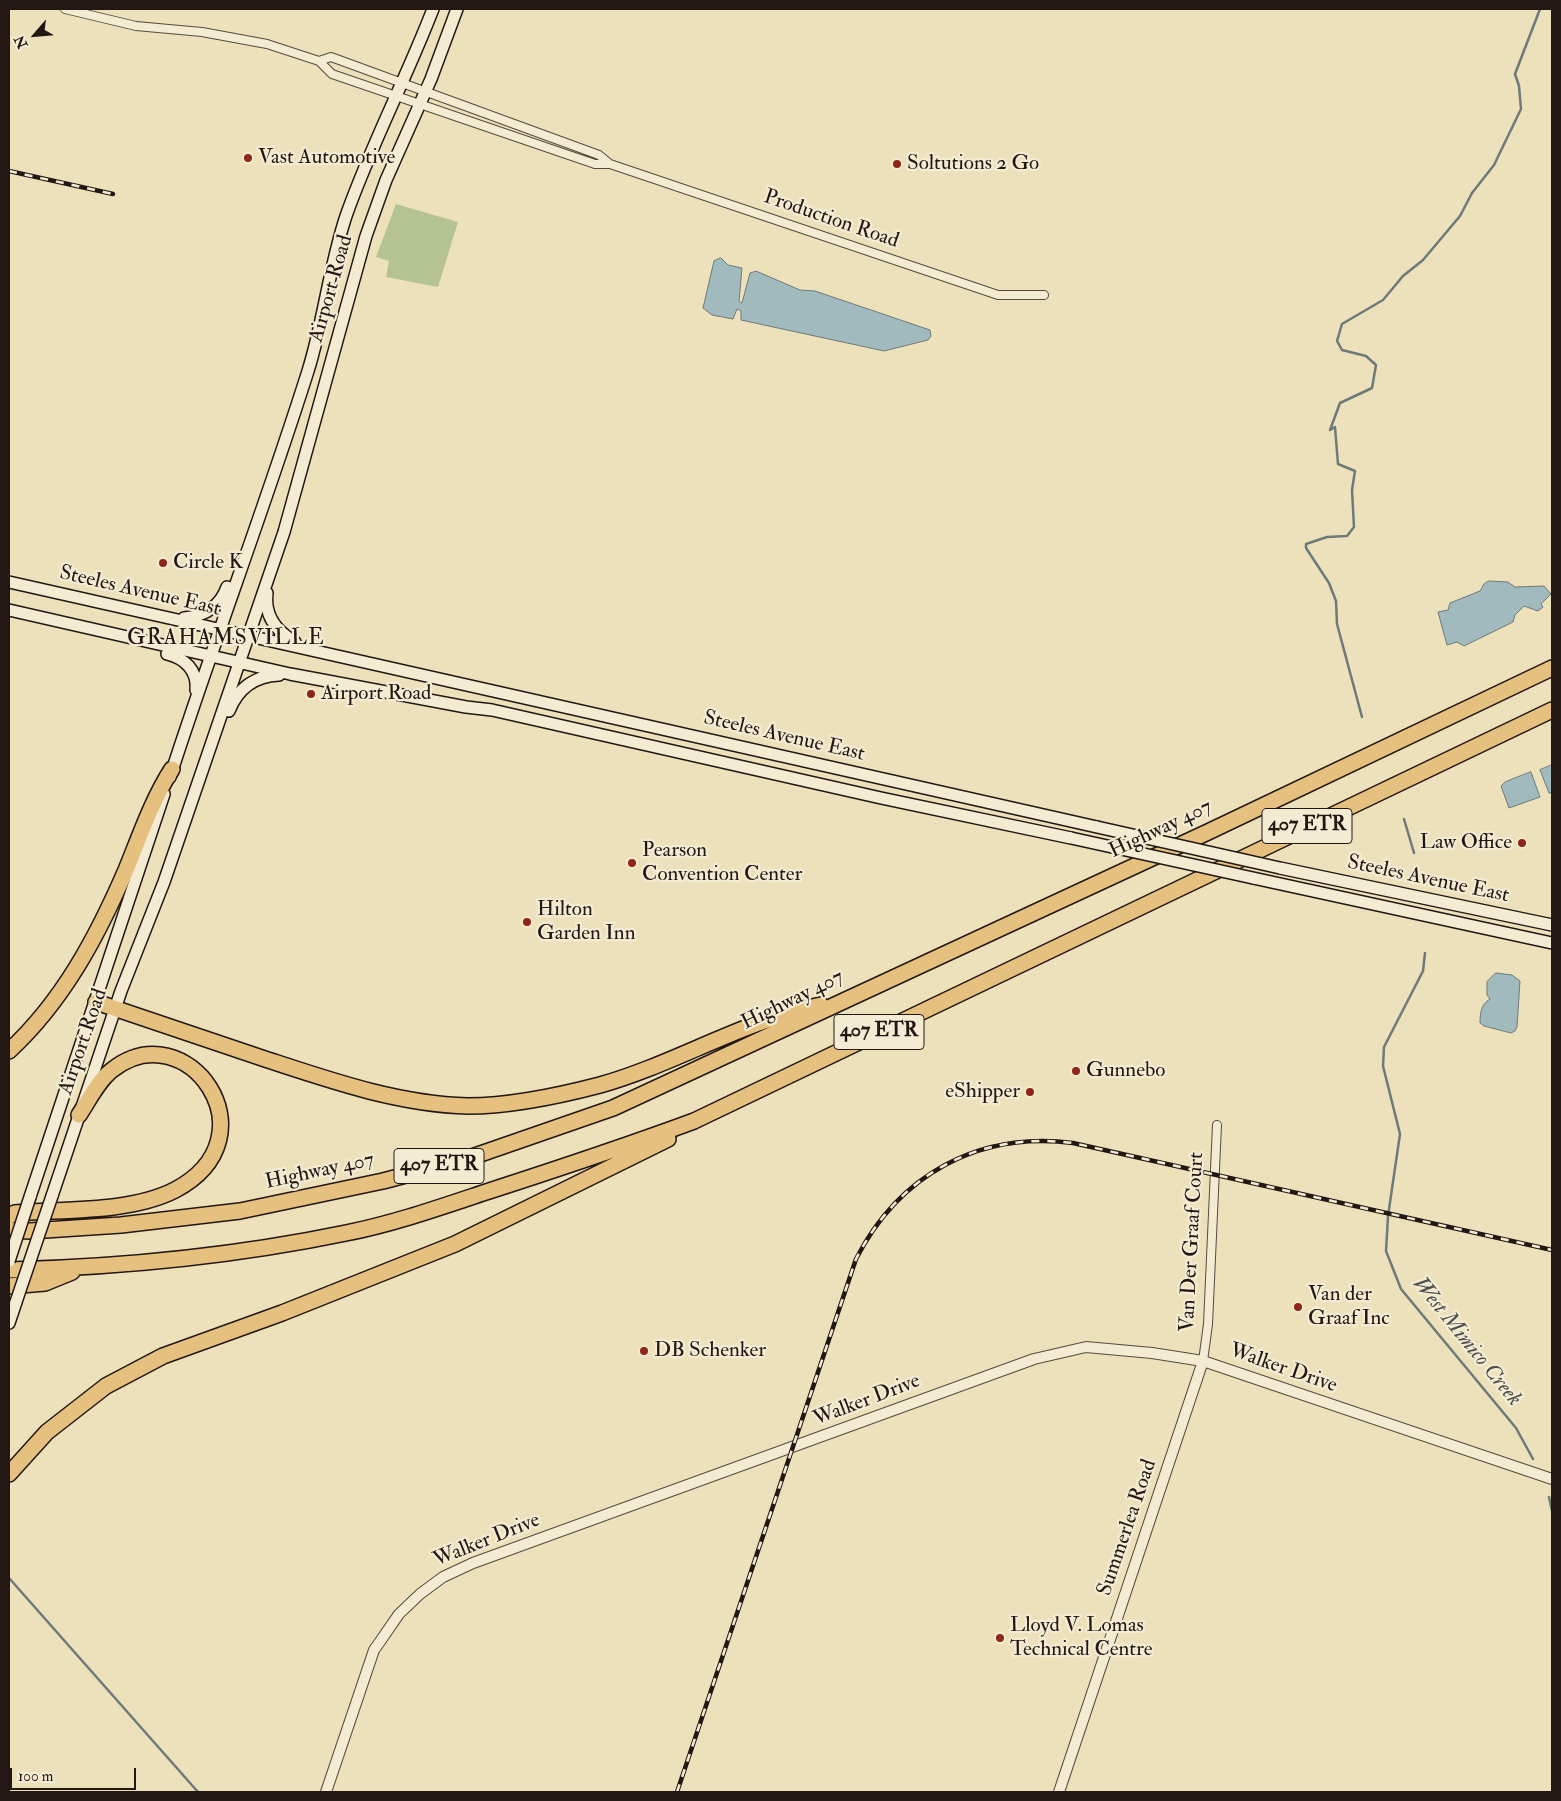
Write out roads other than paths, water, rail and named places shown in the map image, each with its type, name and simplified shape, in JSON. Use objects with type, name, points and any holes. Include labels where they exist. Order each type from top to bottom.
[{"type":"highway","name":"Highway 407","points":[[9,1230],[30,1231],[121,1225],[240,1211],[383,1181],[463,1160],[613,1108],[1208,832],[1552,668]]},
{"type":"highway","name":"407 ETR","points":[[9,1270],[82,1268],[231,1253],[348,1233],[449,1204],[623,1147],[694,1121],[1552,710]]},
{"type":"highway","points":[[9,1051],[50,1006],[84,955],[113,899],[159,788],[172,769]]},
{"type":"highway","points":[[96,1002],[352,1088],[414,1101],[469,1106],[524,1100],[601,1084],[656,1066],[790,1011],[842,1001]]},
{"type":"highway","points":[[9,1216],[14,1213],[122,1205],[162,1195],[184,1184],[201,1170],[212,1156],[220,1129],[217,1102],[207,1082],[188,1065],[162,1056],[138,1058],[112,1070],[100,1083],[79,1115]]},
{"type":"highway","points":[[9,1474],[48,1432],[106,1386],[163,1356],[282,1313],[455,1244],[659,1144],[694,1121]]},
{"type":"highway","points":[[9,1286],[45,1283],[82,1268]]},
{"type":"main road","name":"Airport Road","points":[[9,1261],[192,708],[278,464],[310,364],[332,266],[346,218],[362,172],[433,9]]},
{"type":"main road","name":"Airport Road","points":[[9,1323],[115,1009],[164,882],[293,502],[366,236],[386,180],[424,93],[457,9]]},
{"type":"main road","points":[[173,618],[198,616],[219,603],[232,572],[243,561]]},
{"type":"main road","points":[[269,574],[266,602],[268,614],[282,635],[305,648]]},
{"type":"main road","name":"Steeles Avenue East","points":[[9,582],[1280,868],[1552,926]]},
{"type":"main road","name":"Steeles Avenue East","points":[[9,610],[290,674],[466,707],[492,710],[852,791],[1552,942]]},
{"type":"main road","points":[[145,642],[154,651],[176,656],[189,666],[196,681],[192,708]]},
{"type":"main road","points":[[209,752],[219,742],[233,702],[244,686],[267,675],[290,674]]},
{"type":"street","points":[[65,9],[136,26],[202,32],[267,44],[319,61]]},
{"type":"street","name":"Production Road","points":[[610,164],[595,164],[419,105],[396,95],[332,74],[319,61],[331,57],[401,82],[424,93],[598,155],[610,164],[998,295],[1044,294]]},
{"type":"street","name":"Van Der Graaf Court","points":[[1203,1361],[1208,1324],[1218,1125]]},
{"type":"street","name":"Walker Drive","points":[[326,1792],[374,1650],[392,1623],[430,1585],[458,1568],[1034,1359],[1086,1347],[1152,1352],[1203,1361],[1552,1479]]},
{"type":"street","name":"Summerlea Road","points":[[1059,1792],[1203,1361]]},
{"type":"water","points":[[721,258],[728,265],[742,268],[739,301],[742,303],[750,273],[756,271],[800,290],[815,291],[930,330],[931,336],[928,340],[884,351],[741,320],[741,311],[737,309],[733,319],[712,315],[703,308],[714,261]]},
{"type":"water","points":[[1489,581],[1508,582],[1515,587],[1544,586],[1551,594],[1541,604],[1543,607],[1538,611],[1524,606],[1515,615],[1513,622],[1464,646],[1457,642],[1447,645],[1438,612],[1448,610],[1450,603],[1480,591],[1484,584]]},
{"type":"water","points":[[1552,765],[1552,793],[1549,793],[1540,770]]},
{"type":"water","points":[[1531,772],[1540,797],[1509,808],[1501,786],[1505,782]]},
{"type":"water","points":[[1496,973],[1512,975],[1520,981],[1517,1027],[1511,1033],[1484,1026],[1480,1023],[1482,1009],[1490,999],[1487,995],[1487,982]]},
{"type":"waterway","name":"West Mimico Creek","points":[[1362,717],[1337,624],[1336,601],[1329,583],[1306,548],[1306,544],[1327,537],[1347,536],[1354,527],[1352,490],[1355,471],[1338,464],[1335,427],[1330,430],[1340,403],[1372,388],[1376,365],[1366,356],[1342,350],[1337,341],[1342,324],[1383,300],[1403,276],[1423,260],[1460,216],[1472,193],[1494,165],[1521,109],[1519,86],[1515,74],[1540,9]]},
{"type":"waterway","name":"West Mimico Creek","points":[[1404,819],[1414,853]]},
{"type":"waterway","name":"West Mimico Creek","points":[[1425,953],[1423,971],[1384,1047],[1383,1066],[1400,1134],[1388,1216],[1386,1251],[1401,1289],[1516,1428],[1533,1459]]},
{"type":"waterway","name":"West Mimico Creek","points":[[1549,1497],[1552,1511]]},
{"type":"waterway","points":[[9,1578],[198,1792]]},
{"type":"railway","points":[[9,171],[113,194]]},
{"type":"railway","points":[[677,1792],[856,1259],[874,1229],[895,1204],[919,1182],[945,1165],[974,1152],[1005,1144],[1038,1141],[1073,1143],[1552,1250]]},
{"type":"place","name":"Vast Automotive","points":[[248,158]]},
{"type":"place","name":"Soltutions 2 Go","points":[[897,164]]},
{"type":"place","name":"Circle K","points":[[163,563]]},
{"type":"place","name":"Airport Road","points":[[311,694]]},
{"type":"place","name":"Law Office","points":[[1522,843]]},
{"type":"place","name":"Pearson Convention Center","points":[[632,863]]},
{"type":"place","name":"Hilton Garden Inn","points":[[527,922]]},
{"type":"place","name":"Gunnebo","points":[[1076,1071]]},
{"type":"place","name":"eShipper","points":[[1030,1092]]},
{"type":"place","name":"Van der Graaf Inc","points":[[1298,1307]]},
{"type":"place","name":"DB Schenker","points":[[644,1351]]},
{"type":"place","name":"Lloyd V. Lomas Technical Centre","points":[[1000,1638]]},
{"type":"district","name":"GRAHAMSVILLE","points":[[226,639]]}]
